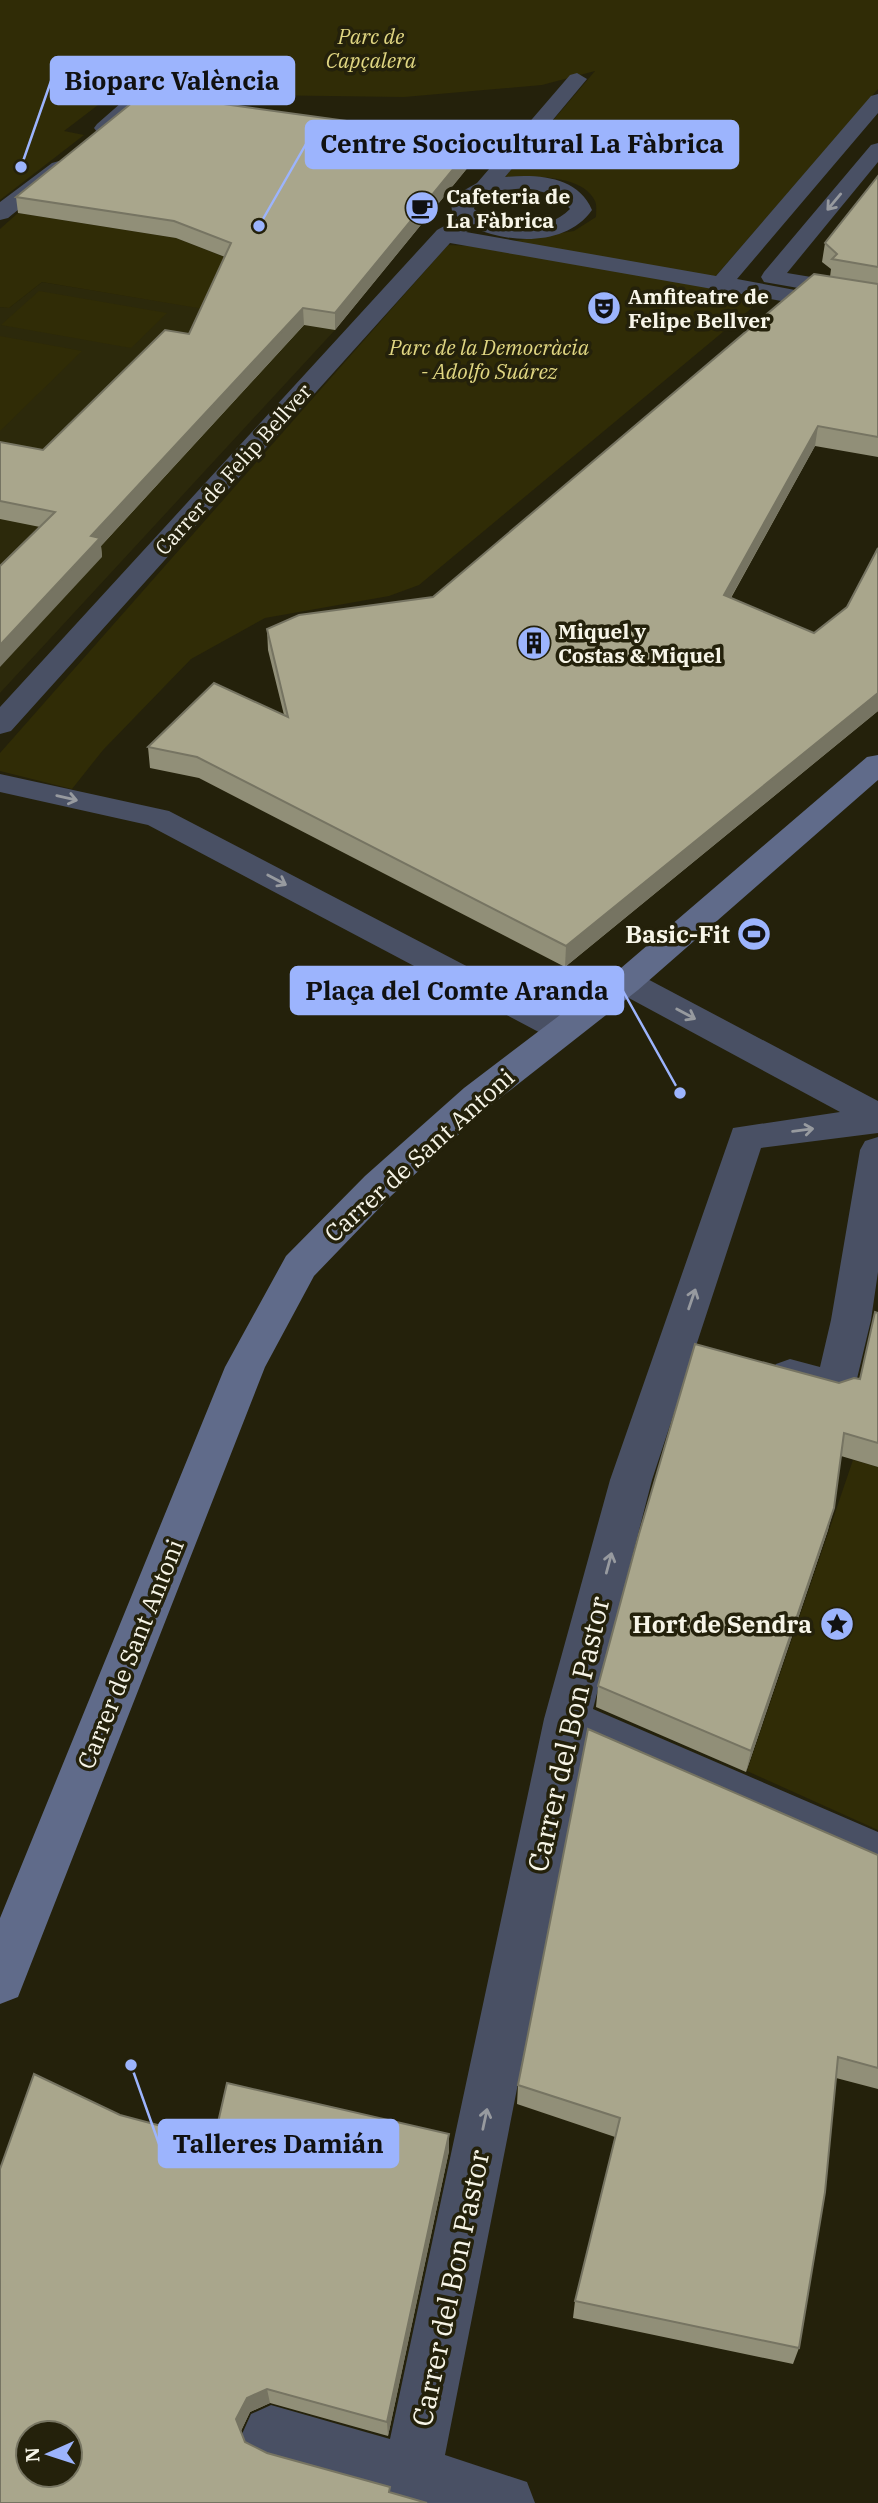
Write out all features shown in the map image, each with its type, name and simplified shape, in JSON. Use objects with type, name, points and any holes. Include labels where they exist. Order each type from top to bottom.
[{"type":"street","points":[[486,186],[526,182],[545,184],[570,193],[579,201],[581,210],[569,222],[535,231],[505,231],[471,220],[463,212],[462,203],[469,195],[486,186],[577,79]]},
{"type":"street","points":[[0,213],[81,149],[153,85]]},
{"type":"street","points":[[721,284],[878,100]]},
{"type":"street","points":[[878,149],[772,277],[878,296]]},
{"type":"street","name":"Carrer de Felip Bellver","points":[[0,725],[445,235],[471,220]]},
{"type":"street","points":[[445,235],[787,295]]},
{"type":"street","name":"Carrer de Sant Antoni","points":[[0,1980],[245,1367],[300,1266],[377,1186],[477,1097],[626,982],[878,764]]},
{"type":"street","points":[[0,783],[158,818],[562,1030]]},
{"type":"street","points":[[626,982],[878,1119]]},
{"type":"street","name":"Carrer del Bon Pastor","points":[[412,2474],[567,1720],[631,1480],[696,1351],[746,1137],[878,1119]]},
{"type":"street","points":[[756,1366],[835,1387],[865,1323],[878,1150]]},
{"type":"street","points":[[567,1720],[878,1855]]},
{"type":"street","points":[[271,2434],[506,2503]]},
{"type":"shaded area","points":[[42,282],[335,330],[0,693],[0,307],[9,308]]},
{"type":"green space","name":"Parc de Capçalera","points":[[0,0],[878,0],[878,89],[714,278],[507,242],[574,231],[596,217],[595,201],[589,192],[568,181],[555,178],[505,177],[595,71],[542,85],[404,97],[186,94],[101,89],[88,100],[102,102],[64,131],[84,135],[0,200]]},
{"type":"green space","points":[[18,213],[176,238],[232,260],[210,310],[42,282],[9,308],[0,307],[0,229]]},
{"type":"green space","name":"Parc de la Democràcia - Adolfo Suárez","points":[[448,245],[470,246],[766,296],[419,585],[389,596],[265,618],[191,659],[103,750],[72,789],[0,771],[0,753]]},
{"type":"green space","points":[[39,291],[167,313],[131,348],[1,325]]},
{"type":"green space","points":[[0,336],[82,351],[0,431]]},
{"type":"green space","name":"Hort de Sendra","points":[[853,1460],[878,1467],[878,1830],[747,1771]]},
{"type":"building","points":[[144,93],[478,139],[335,313],[303,308],[91,536],[100,538],[0,645],[0,566],[55,512],[0,501],[0,442],[43,450],[165,330],[189,334],[231,243],[174,221],[16,197]]},
{"type":"building","points":[[878,176],[878,267],[832,259],[837,254],[825,243]]},
{"type":"building","name":"Miquel y Costas & Miquel","points":[[814,274],[878,284],[878,437],[818,426],[724,595],[814,633],[847,607],[878,548],[878,693],[566,946],[197,757],[148,747],[214,683],[288,717],[267,629],[299,615],[433,597]]},
{"type":"building","points":[[875,1312],[878,1313],[878,1443],[844,1433],[834,1508],[751,1751],[598,1686],[695,1344],[839,1383],[854,1378],[860,1379]]},
{"type":"building","points":[[588,1729],[878,1855],[878,2068],[838,2057],[825,2192],[799,2348],[575,2301],[620,2118],[518,2085]]},
{"type":"building","points":[[34,2074],[120,2115],[214,2140],[227,2083],[449,2134],[387,2422],[267,2389],[247,2398],[236,2419],[245,2442],[267,2453],[390,2487],[389,2492],[427,2503],[0,2503],[0,2169]]},
{"type":"place","name":"Bioparc València","points":[[21,167]]},
{"type":"place","name":"Cafeteria de La Fàbrica","points":[[422,208]]},
{"type":"place","name":"Centre Sociocultural La Fàbrica","points":[[259,226]]},
{"type":"place","name":"Amfiteatre de Felipe Bellver","points":[[604,308]]},
{"type":"place","name":"Miquel y Costas & Miquel","points":[[534,643]]},
{"type":"place","name":"Basic-Fit","points":[[754,934]]},
{"type":"place","name":"Plaça del Comte Aranda","points":[[680,1093]]},
{"type":"place","name":"Hort de Sendra","points":[[837,1624]]},
{"type":"place","name":"Talleres Damián","points":[[131,2065]]}]
